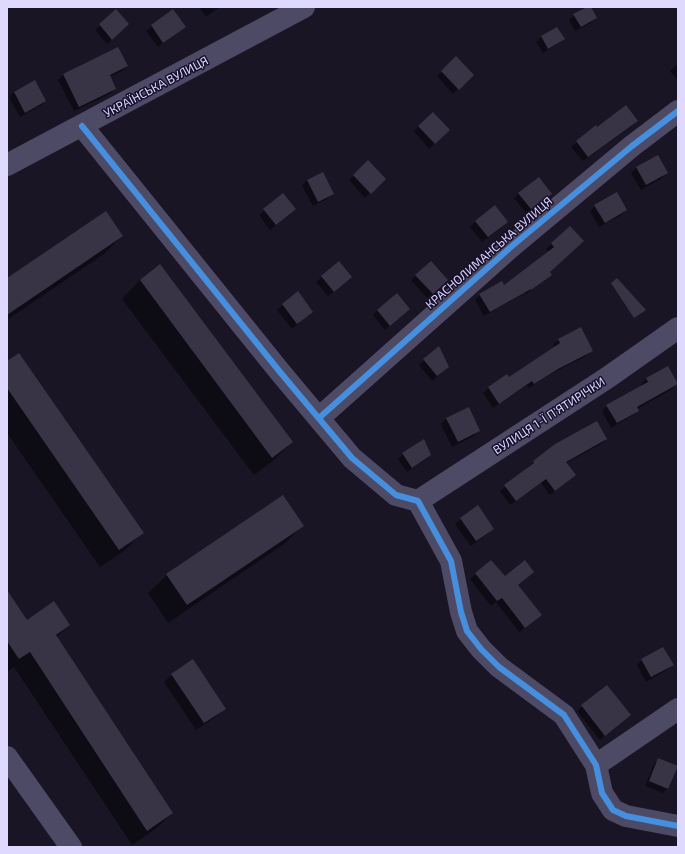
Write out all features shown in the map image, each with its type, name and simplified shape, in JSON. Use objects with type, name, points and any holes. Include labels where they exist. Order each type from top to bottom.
[{"type":"street","name":"УКРАЇНСЬКА ВУЛИЦЯ","points":[[7,165],[304,7]]},
{"type":"street","name":"КРАСНОЛИМАНСЬКА ВУЛИЦЯ","points":[[319,418],[512,246],[632,146],[678,111]]},
{"type":"street","points":[[82,126],[352,458],[396,495],[418,501],[452,561],[461,612],[467,631],[481,649],[499,667],[564,715],[596,765],[602,793],[613,810],[626,816],[678,826]]},
{"type":"street","name":"ВУЛИЦЯ 1-Ї П'ЯТИРІЧКИ","points":[[418,501],[607,378],[678,328]]},
{"type":"street","points":[[596,765],[678,709]]},
{"type":"street","points":[[7,757],[71,847]]},
{"type":"building","points":[[587,7],[591,7],[597,18],[581,27],[573,14]]},
{"type":"building","points":[[116,9],[129,24],[112,40],[99,24]]},
{"type":"building","points":[[173,9],[186,27],[163,43],[151,25]]},
{"type":"building","points":[[557,27],[565,39],[548,49],[541,36]]},
{"type":"building","points":[[118,47],[128,66],[110,75],[116,89],[79,107],[63,74]]},
{"type":"building","points":[[456,56],[474,75],[459,90],[441,71]]},
{"type":"building","points":[[35,80],[46,101],[25,113],[14,92]]},
{"type":"building","points":[[626,105],[638,121],[588,157],[576,141],[596,125],[597,127]]},
{"type":"building","points":[[433,112],[450,130],[435,144],[418,126]]},
{"type":"building","points":[[658,155],[668,173],[646,185],[636,167]]},
{"type":"building","points":[[368,160],[386,179],[371,194],[353,175]]},
{"type":"building","points":[[323,172],[334,194],[318,202],[307,180]]},
{"type":"building","points":[[539,177],[552,194],[531,209],[518,193]]},
{"type":"building","points":[[617,192],[627,210],[605,223],[594,205]]},
{"type":"building","points":[[283,193],[296,209],[276,225],[263,209]]},
{"type":"building","points":[[495,205],[508,222],[488,237],[475,221]]},
{"type":"building","points":[[106,211],[123,236],[7,315],[7,278]]},
{"type":"building","points":[[570,226],[584,241],[550,272],[552,275],[531,290],[490,312],[479,294],[502,281],[504,285],[554,247],[551,243]]},
{"type":"building","points":[[339,261],[352,277],[334,292],[321,276]]},
{"type":"building","points":[[431,261],[448,280],[433,294],[415,275]]},
{"type":"building","points":[[160,264],[293,442],[272,458],[140,280]]},
{"type":"building","points":[[617,278],[646,310],[634,318],[611,283]]},
{"type":"building","points":[[298,291],[313,312],[297,324],[282,304]]},
{"type":"building","points":[[397,293],[410,309],[390,326],[377,310]]},
{"type":"building","points":[[581,327],[593,351],[558,369],[534,384],[532,381],[499,404],[488,387],[507,374],[509,377],[560,343],[558,339]]},
{"type":"building","points":[[439,346],[449,367],[437,376],[423,359]]},
{"type":"building","points":[[19,353],[144,533],[119,550],[7,388],[7,361]]},
{"type":"building","points":[[668,366],[678,384],[637,407],[639,411],[617,423],[606,405],[648,382],[646,378]]},
{"type":"building","points":[[469,407],[480,431],[458,442],[446,418]]},
{"type":"building","points":[[597,421],[607,439],[566,462],[576,475],[555,491],[546,479],[516,501],[504,485],[534,463],[533,461],[555,444]]},
{"type":"building","points":[[424,439],[431,455],[412,468],[402,453]]},
{"type":"building","points":[[283,495],[304,526],[187,605],[166,574]]},
{"type":"building","points":[[478,505],[494,529],[476,541],[460,518]]},
{"type":"building","points":[[491,560],[505,576],[525,560],[534,572],[518,585],[542,615],[525,628],[502,598],[497,601],[475,573]]},
{"type":"building","points":[[7,590],[27,620],[54,601],[70,625],[56,635],[173,813],[147,831],[30,652],[19,659],[7,641]]},
{"type":"building","points":[[663,647],[674,665],[651,677],[641,659]]},
{"type":"building","points":[[193,659],[226,709],[204,723],[171,674]]},
{"type":"building","points":[[607,685],[631,715],[605,736],[581,705]]},
{"type":"building","points":[[658,758],[678,766],[668,789],[649,781]]},
{"type":"cycle path","points":[[319,418],[512,246],[632,146],[678,111]]},
{"type":"cycle path","points":[[82,126],[280,372],[352,458],[396,495],[418,501],[451,561],[461,612],[467,631],[481,649],[499,667],[564,715],[596,765],[602,793],[613,810],[626,816],[678,826]]}]
